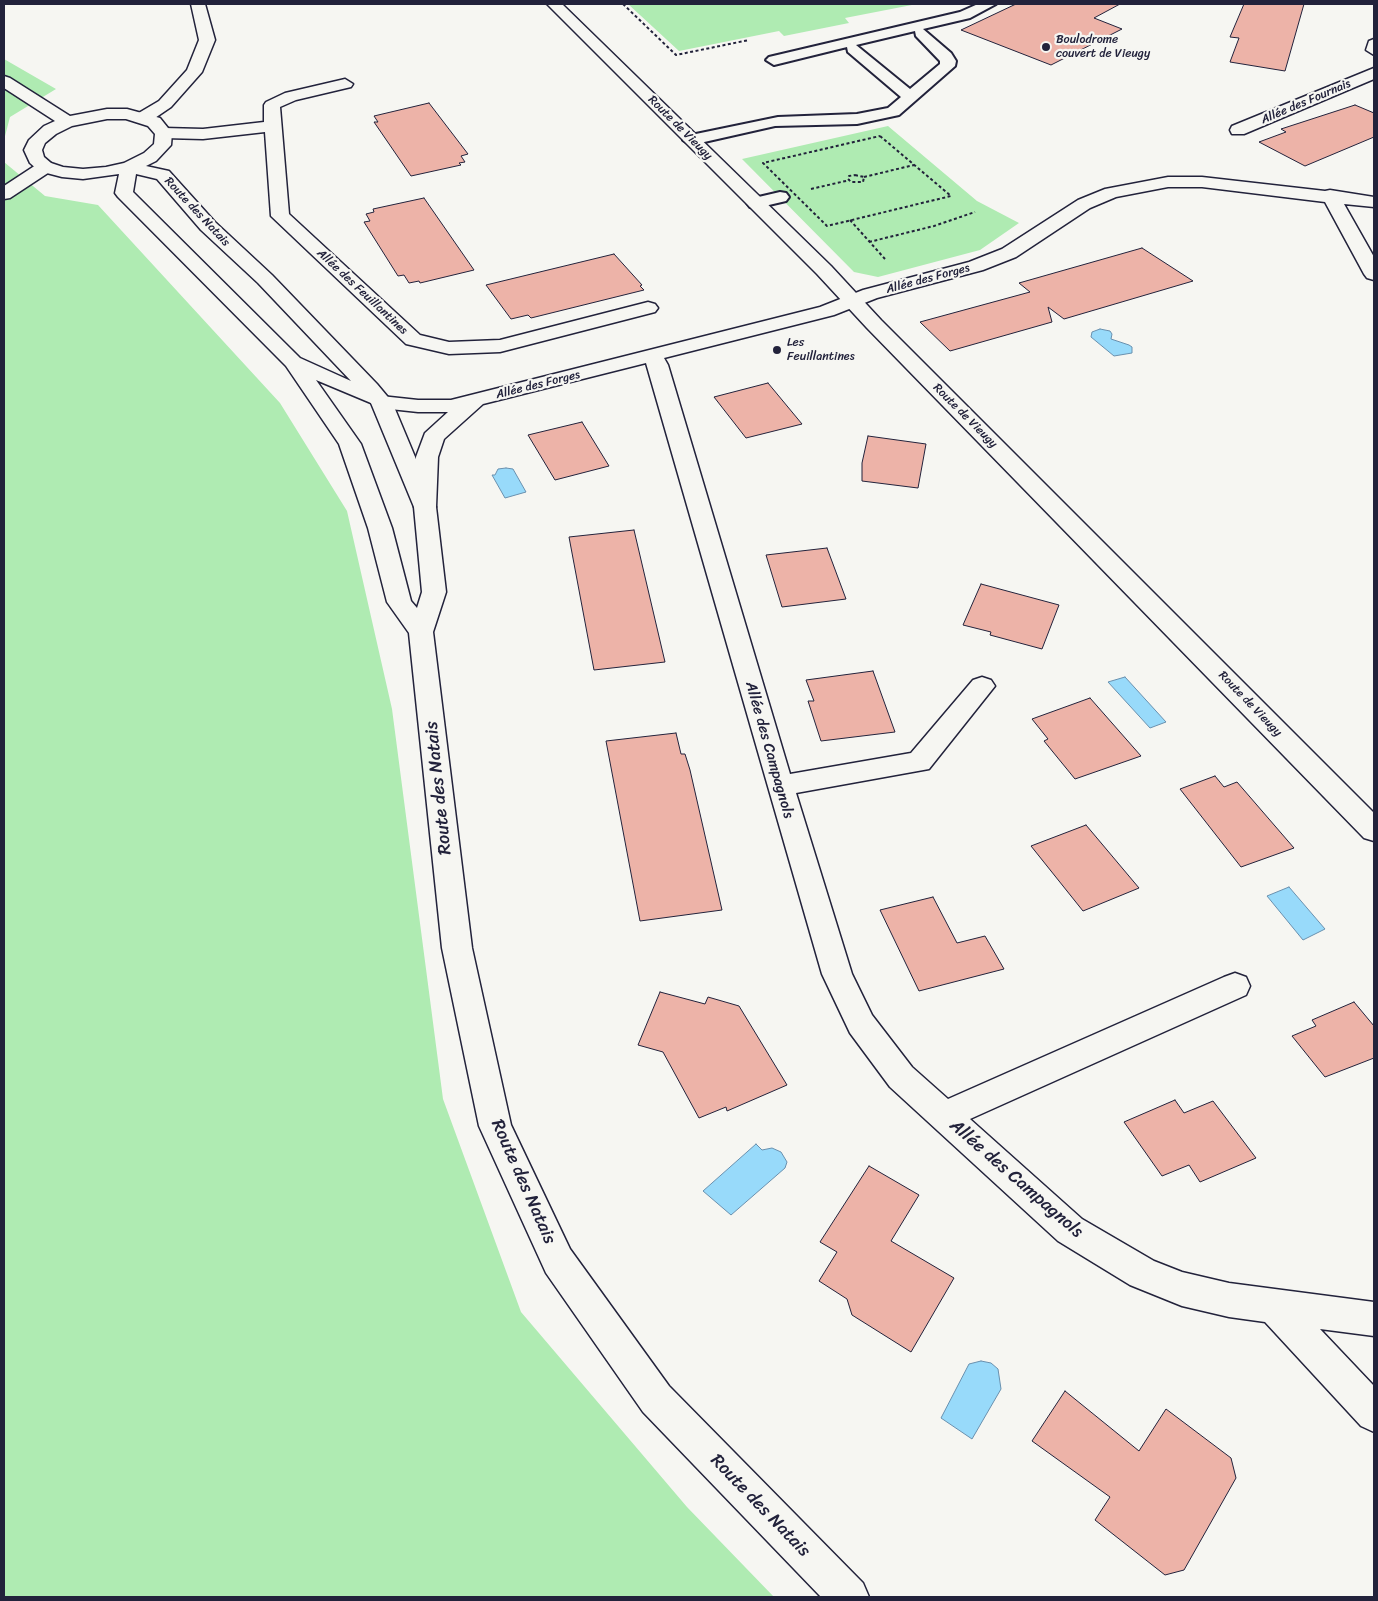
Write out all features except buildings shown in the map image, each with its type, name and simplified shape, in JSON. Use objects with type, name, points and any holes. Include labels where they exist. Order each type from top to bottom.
[{"type":"street","points":[[143,118],[165,104],[194,72],[207,40],[198,4]]},
{"type":"street","name":"Route de Vieugy","points":[[554,4],[756,203],[1374,830]]},
{"type":"street","points":[[1374,44],[1374,50]]},
{"type":"street","name":"Allée des Fournais","points":[[1238,130],[1374,73]]},
{"type":"street","points":[[4,81],[67,122]]},
{"type":"street","name":"Allée des Feuillantines","points":[[345,84],[291,96],[272,104],[280,216],[413,340],[448,348],[500,346],[648,308]]},
{"type":"street","points":[[107,114],[143,118],[161,127],[164,133],[162,145],[150,157],[128,166],[106,172],[83,174],[62,172],[45,167],[36,159],[33,150],[38,140],[50,130],[67,122],[107,114]]},
{"type":"street","points":[[164,133],[203,134],[273,126]]},
{"type":"street","name":"Route des Natais","points":[[421,632],[399,602],[380,528],[350,444],[293,362],[124,193],[128,166],[163,175],[208,226],[265,280],[370,388],[380,402],[425,507],[434,592],[421,632],[457,948],[495,1126],[558,1261],[656,1399],[849,1597]]},
{"type":"street","points":[[4,194],[45,167]]},
{"type":"street","name":"Allée des Forges","points":[[293,362],[380,402],[418,406],[451,406],[828,311],[870,294],[976,266],[1009,253],[1084,204],[1130,189],[1168,182],[1202,182],[1330,195],[1374,202]]},
{"type":"street","points":[[1330,195],[1374,274]]},
{"type":"street","name":"Allée des Campagnols","points":[[652,356],[658,365],[836,974],[861,1024],[901,1077],[1070,1230],[1142,1274],[1182,1289],[1229,1300],[1374,1319]]},
{"type":"street","name":"Allée des Forges","points":[[425,507],[427,457],[433,438],[440,429],[476,400]]},
{"type":"street","points":[[780,786],[919,762],[982,686]]},
{"type":"street","name":"Allée des Campagnols","points":[[943,1116],[1235,986]]},
{"type":"street","points":[[1275,1307],[1374,1413]]},
{"type":"lane","points":[[774,60],[965,15],[989,4]]},
{"type":"lane","points":[[691,140],[773,123],[857,119],[893,112],[947,66],[946,56],[921,33]]},
{"type":"lane","points":[[853,49],[911,98]]},
{"type":"lane","points":[[756,203],[780,197]]},
{"type":"path","points":[[880,136],[951,196],[850,220],[827,226],[764,163],[880,136]]},
{"type":"path","points":[[864,177],[863,182],[857,183],[848,179],[849,176],[864,177],[914,165]]},
{"type":"path","points":[[870,242],[934,226],[975,212]]},
{"type":"path","points":[[850,220],[889,263]]},
{"type":"green space","points":[[628,4],[917,4],[845,18],[849,23],[784,36],[779,31],[679,51]]},
{"type":"green space","points":[[4,59],[56,89],[10,117],[4,140]]},
{"type":"green space","points":[[888,126],[977,201],[1019,223],[980,250],[878,277],[854,272],[742,159]]},
{"type":"green space","points":[[4,162],[45,196],[98,205],[280,403],[347,511],[392,709],[443,1099],[521,1312],[687,1507],[774,1597],[4,1597]]},
{"type":"water","points":[[1100,329],[1110,331],[1112,334],[1111,339],[1132,347],[1132,353],[1114,356],[1091,337],[1092,332]]},
{"type":"water","points":[[498,469],[513,469],[526,492],[505,498],[492,475],[495,475]]},
{"type":"water","points":[[1125,677],[1166,722],[1150,728],[1108,682]]},
{"type":"water","points":[[1289,887],[1325,929],[1303,940],[1267,896]]},
{"type":"water","points":[[756,1144],[762,1150],[772,1148],[781,1152],[787,1162],[785,1168],[731,1215],[703,1191]]},
{"type":"water","points":[[981,1361],[991,1363],[998,1369],[1001,1389],[972,1439],[941,1418],[969,1364]]},
{"type":"place","name":"Boulodrome couvert de Vieugy","points":[[1046,47]]},
{"type":"place","name":"Les Feuillantines","points":[[777,350]]}]
